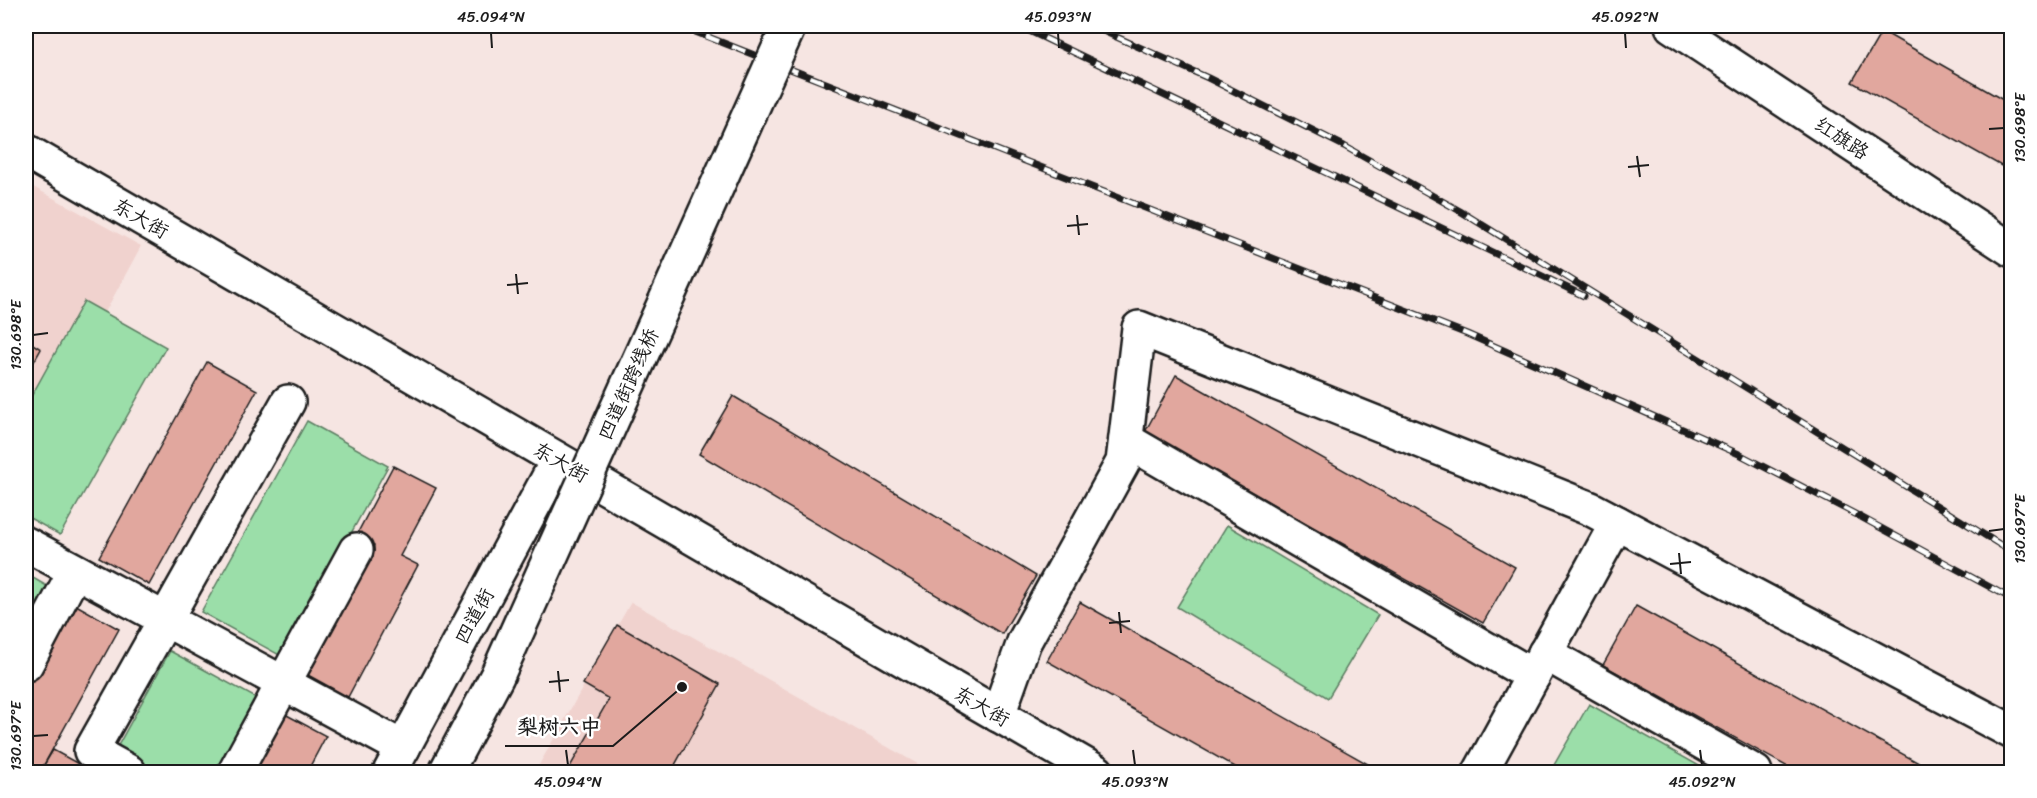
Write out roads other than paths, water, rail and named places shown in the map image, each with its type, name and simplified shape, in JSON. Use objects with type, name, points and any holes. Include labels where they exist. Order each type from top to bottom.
[{"type":"street","name":"四道街跨线桥","points":[[446,772],[497,676],[789,26]]},
{"type":"street","name":"红旗路","points":[[1672,27],[2012,250]]},
{"type":"street","name":"东大街","points":[[26,151],[1097,772]]},
{"type":"street","points":[[998,715],[1024,642],[1123,462],[1139,328],[1591,509],[2012,732]]},
{"type":"street","points":[[129,772],[91,751],[288,402]]},
{"type":"street","points":[[1126,440],[1539,665],[1755,772]]},
{"type":"street","name":"四道街","points":[[397,760],[558,460]]},
{"type":"street","points":[[1480,772],[1617,523]]},
{"type":"street","points":[[26,544],[284,684],[397,760]]},
{"type":"street","points":[[235,772],[356,550]]},
{"type":"street","points":[[26,664],[75,571]]},
{"type":"railway","points":[[680,26],[1467,334],[1739,454],[2012,599]]},
{"type":"railway","points":[[1019,26],[1584,296]]},
{"type":"railway","points":[[1092,26],[1208,78],[1344,146],[1460,211],[2012,552]]},
{"type":"place","name":"梨树六中","points":[[682,687]]}]
